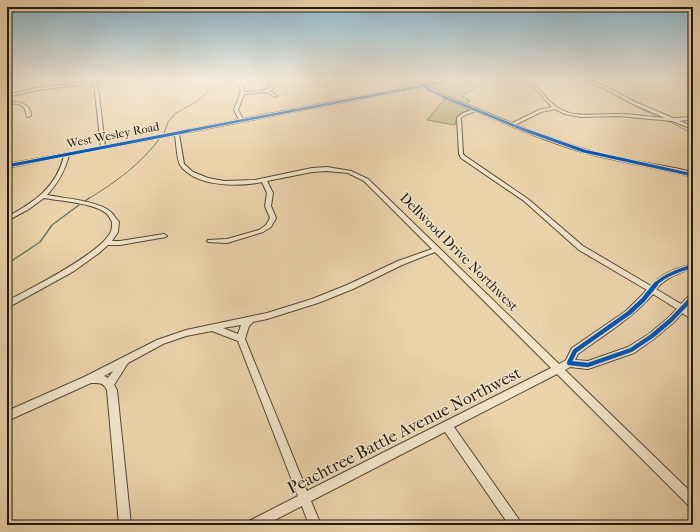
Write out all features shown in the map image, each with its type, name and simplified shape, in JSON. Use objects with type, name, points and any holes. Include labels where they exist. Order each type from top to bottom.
[{"type":"street","points":[[20,104],[28,106],[30,116]]},
{"type":"street","points":[[98,104],[104,148]]},
{"type":"street","points":[[238,104],[236,110],[241,120]]},
{"type":"street","name":"West Wesley Road","points":[[7,166],[326,104]]},
{"type":"street","points":[[461,104],[511,125],[590,152],[624,161],[670,168],[693,175]]},
{"type":"street","points":[[552,104],[556,108],[568,113],[585,117],[619,115],[676,120],[693,118]]},
{"type":"street","points":[[635,104],[693,128]]},
{"type":"street","points":[[511,125],[540,111],[556,108]]},
{"type":"street","points":[[475,110],[464,114],[459,118],[461,154],[466,160],[526,200],[581,248],[682,308],[693,317]]},
{"type":"street","name":"Dellwood Drive Northwest","points":[[177,133],[180,161],[191,173],[206,179],[224,183],[244,183],[264,181],[318,169],[336,169],[353,173],[369,182],[693,502]]},
{"type":"street","points":[[7,219],[42,196],[53,186],[61,175],[65,166],[67,155]]},
{"type":"street","points":[[210,241],[227,241],[261,231],[269,226],[272,218],[268,206],[270,193],[264,181]]},
{"type":"street","points":[[7,305],[86,260],[107,243],[114,233],[115,225],[113,217],[108,212],[91,205],[42,196]]},
{"type":"street","points":[[107,243],[120,243],[164,236]]},
{"type":"street","points":[[7,416],[87,380],[174,336],[282,312],[330,296],[400,263],[437,249]]},
{"type":"street","name":"Peachtree Battle Avenue Northwest","points":[[254,525],[569,363],[575,351],[629,313],[643,300],[651,289],[667,275],[693,266]]},
{"type":"street","points":[[569,363],[588,365],[630,350],[652,336],[693,296]]},
{"type":"street","points":[[251,320],[245,325],[241,339],[315,525]]},
{"type":"street","points":[[211,328],[241,339]]},
{"type":"street","points":[[110,383],[125,360]]},
{"type":"street","points":[[87,380],[104,380],[110,383],[112,390],[125,525]]},
{"type":"street","points":[[447,426],[516,525]]},
{"type":"green space","points":[[440,104],[466,104],[463,106],[470,109],[457,115],[455,125],[427,120]]},
{"type":"waterway","points":[[164,134],[168,122],[176,113],[193,104]]},
{"type":"waterway","points":[[632,104],[659,118]]},
{"type":"waterway","points":[[666,120],[693,134]]},
{"type":"waterway","points":[[88,199],[128,172],[145,156],[161,137]]},
{"type":"waterway","points":[[85,201],[89,198]]},
{"type":"waterway","points":[[7,264],[40,242],[52,225],[79,205]]},
{"type":"cycle path","points":[[7,166],[329,104]]},
{"type":"cycle path","points":[[461,104],[553,141],[584,151],[693,175]]},
{"type":"cycle path","points":[[693,266],[679,270],[658,282],[643,300],[629,313],[575,351],[569,363],[588,365],[631,350],[652,336],[671,320],[693,297]]}]
